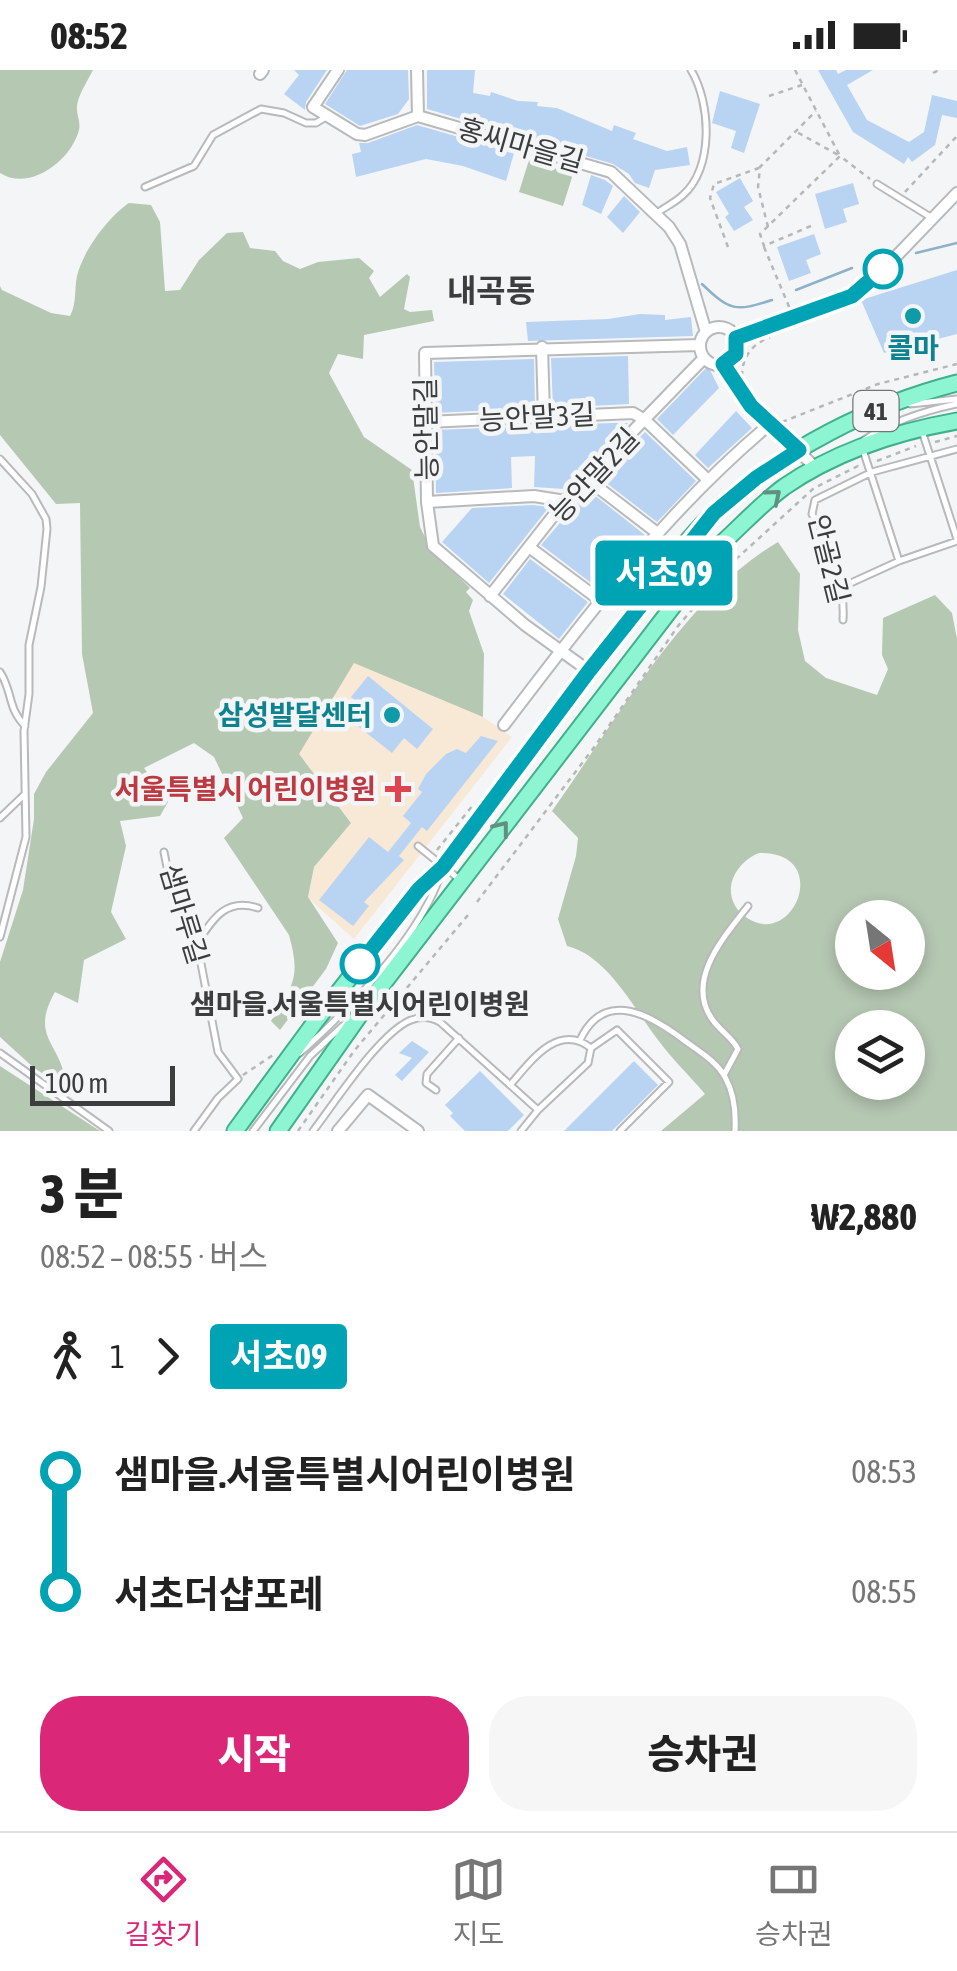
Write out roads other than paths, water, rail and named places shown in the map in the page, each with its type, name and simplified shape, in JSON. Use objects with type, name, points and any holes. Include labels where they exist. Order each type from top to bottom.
[{"type":"main road","name":"41","points":[[235,1131],[314,1022],[419,889],[443,867],[589,671],[714,513],[756,478],[799,450],[918,393],[957,383]]},
{"type":"main road","name":"41","points":[[278,1131],[366,1006],[720,544],[780,490],[815,466],[844,452],[920,428],[957,421]]},
{"type":"street","points":[[338,70],[313,107],[365,135],[418,116],[417,70]]},
{"type":"street","name":"홍씨마을길","points":[[418,116],[610,172],[669,227],[680,244],[706,332]]},
{"type":"street","points":[[737,334],[736,354],[723,364],[704,358],[700,345],[706,332],[722,328],[737,334],[852,296],[957,192]]},
{"type":"street","name":"능안말길","points":[[589,671],[560,652],[432,546],[427,502],[425,353],[700,345]]},
{"type":"street","points":[[542,348],[544,415]]},
{"type":"street","name":"능안말2길","points":[[490,596],[565,501],[704,358]]},
{"type":"street","points":[[723,364],[751,406],[815,466]]},
{"type":"street","name":"능안말3길","points":[[426,422],[633,413],[646,420]]},
{"type":"street","points":[[646,420],[707,478]]},
{"type":"street","points":[[504,725],[656,532],[707,478],[770,424]]},
{"type":"street","points":[[587,479],[656,532]]},
{"type":"street","name":"능안말길","points":[[427,502],[534,496],[565,501]]},
{"type":"street","points":[[528,547],[601,601]]},
{"type":"street","points":[[338,1131],[368,1095],[418,1131]]},
{"type":"lane","points":[[654,214],[684,194],[698,175],[704,154],[703,105],[698,81],[691,70]]},
{"type":"lane","points":[[145,187],[194,166],[213,136],[262,109],[284,112],[306,123],[316,123],[328,116]]},
{"type":"lane","points":[[877,184],[932,218]]},
{"type":"lane","points":[[886,407],[957,402]]},
{"type":"lane","points":[[844,452],[879,429],[957,402]]},
{"type":"lane","points":[[842,588],[899,560],[957,540],[953,516],[920,428]]},
{"type":"lane","points":[[861,447],[899,560]]},
{"type":"lane","name":"안골2길","points":[[843,620],[842,588],[824,534],[812,514],[815,500],[872,472],[957,450]]},
{"type":"lane","points":[[0,459],[32,494],[46,519],[40,587],[29,645],[24,726],[26,838],[0,937]]},
{"type":"lane","points":[[0,672],[10,689],[13,713],[24,726]]},
{"type":"lane","points":[[0,818],[25,794]]},
{"type":"lane","points":[[418,846],[461,881]]},
{"type":"lane","name":"샘마루길","points":[[164,852],[173,897],[188,920],[196,943],[210,997],[218,1052],[238,1079],[194,1131]]},
{"type":"lane","points":[[724,1075],[738,1049],[712,1019],[702,997],[702,985],[726,934],[748,906]]},
{"type":"lane","points":[[196,943],[224,908],[258,908]]},
{"type":"lane","points":[[253,1131],[310,1056],[366,1006]]},
{"type":"lane","points":[[580,1040],[585,1030],[612,1010],[626,1009],[662,1024],[716,1064],[724,1075],[734,1101],[735,1131]]},
{"type":"lane","points":[[313,1131],[389,1036],[409,1020],[430,1017],[538,1110]]},
{"type":"lane","points":[[521,1131],[588,1063],[590,1048],[617,1030],[669,1082],[620,1131]]},
{"type":"lane","points":[[436,1090],[426,1083],[427,1074],[458,1038]]},
{"type":"lane","points":[[510,1085],[552,1042],[580,1040],[590,1048]]},
{"type":"lane","points":[[0,1054],[109,1131]]},
{"type":"waterway","points":[[916,253],[957,243]]},
{"type":"waterway","points":[[796,290],[852,268]]},
{"type":"waterway","points":[[702,284],[734,307],[772,300]]},
{"type":"place","name":"콜마","points":[[913,316]]},
{"type":"place","name":"삼성발달센터","points":[[392,715]]},
{"type":"place","name":"서울특별시 어린이병원","points":[[398,789]]},
{"type":"place","name":"샘마을.서울특별시어린이병원","points":[[360,964]]},
{"type":"district","name":"내곡동","points":[[491,290]]}]
